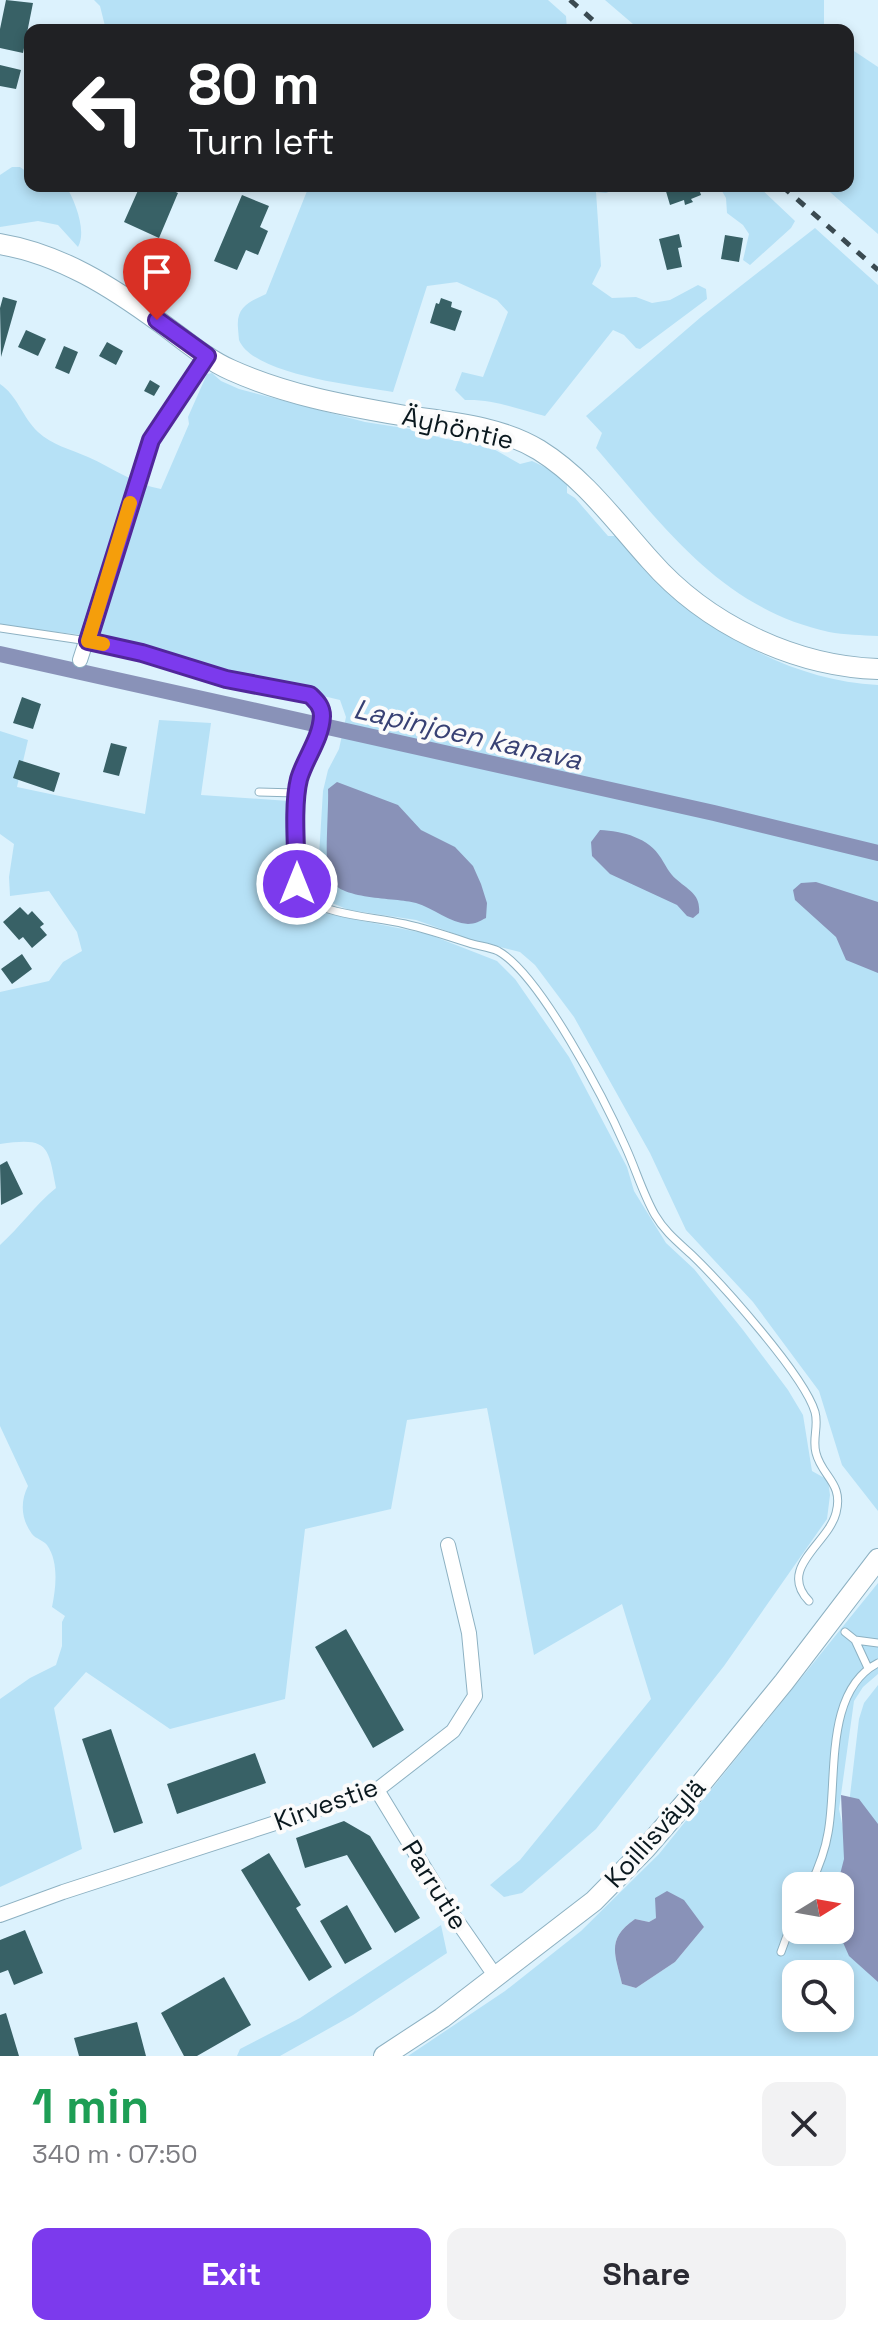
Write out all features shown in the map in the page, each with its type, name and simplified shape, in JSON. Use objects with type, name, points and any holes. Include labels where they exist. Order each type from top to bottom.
[{"type":"main road","name":"Äyhöntie","points":[[0,244],[46,255],[82,272],[121,295],[228,369],[279,389],[352,407],[481,428],[536,448],[573,474],[651,563],[711,613],[739,630],[791,653],[842,666],[878,669]]},
{"type":"main road","name":"Koillisväylä","points":[[384,2056],[442,2018],[594,1901],[646,1848],[784,1682],[878,1559]]},
{"type":"street","points":[[80,660],[151,440],[207,356]]},
{"type":"street","name":"Kirvestie","points":[[0,1915],[377,1790],[453,1731],[475,1696],[469,1633],[448,1545]]},
{"type":"street","name":"Parrutie","points":[[377,1790],[453,1915],[496,1977]]},
{"type":"lane","points":[[0,628],[88,641],[142,653],[226,679],[310,695],[320,704],[322,715],[317,735],[296,793],[297,884],[300,897],[315,905],[350,915],[406,924],[498,951],[522,971],[547,1005],[587,1071],[625,1146],[654,1214],[670,1236],[692,1255],[746,1315],[806,1394],[815,1412],[817,1425],[813,1440],[819,1465],[833,1480],[838,1494],[836,1515],[806,1558],[797,1580],[801,1593],[809,1601]]},
{"type":"lane","points":[[259,792],[296,793]]},
{"type":"lane","points":[[845,1632],[855,1640],[868,1668]]},
{"type":"lane","points":[[855,1640],[878,1643]]},
{"type":"lane","points":[[816,1872],[828,1834],[838,1721],[850,1688],[868,1668],[878,1663]]},
{"type":"lane","points":[[781,1952],[784,1944]]},
{"type":"shaded area","points":[[94,0],[548,0],[566,16],[567,24],[104,24],[100,6]]},
{"type":"shaded area","points":[[605,0],[824,0],[824,24],[633,24]]},
{"type":"shaded area","points":[[854,51],[878,67],[878,234],[830,192],[854,192]]},
{"type":"shaded area","points":[[12,167],[20,167],[24,170],[24,192],[69,192],[81,225],[78,247],[58,225],[38,221],[0,227],[0,175]]},
{"type":"shaded area","points":[[307,192],[596,192],[601,266],[592,284],[612,298],[636,297],[652,303],[670,300],[698,285],[706,289],[707,299],[640,349],[613,330],[545,416],[496,403],[465,400],[455,390],[462,372],[483,377],[508,312],[497,300],[457,282],[427,286],[393,392],[308,377],[264,362],[248,352],[239,340],[239,315],[245,306],[266,294]]},
{"type":"shaded area","points":[[722,192],[764,192],[795,221],[750,265],[743,260],[749,234],[727,213]]},
{"type":"shaded area","points":[[815,228],[878,285],[878,636],[829,632],[791,620],[757,604],[726,584],[671,535],[596,448],[602,433],[586,416],[701,317]]},
{"type":"shaded area","points":[[212,373],[239,389],[365,422],[423,431],[441,438],[490,447],[520,464],[532,461],[553,471],[567,485],[567,493],[608,536],[617,536],[676,596],[717,628],[782,663],[829,678],[878,685],[878,1511],[842,1465],[819,1391],[753,1302],[686,1230],[650,1153],[574,1017],[535,965],[520,952],[472,940],[416,920],[349,910],[327,901],[321,890],[318,872],[323,791],[328,770],[339,749],[346,717],[340,700],[223,672],[112,638],[0,626],[0,384],[11,394],[38,432],[49,440],[133,480],[161,489],[189,424],[188,417],[207,374]]},
{"type":"shaded area","points":[[159,720],[211,723],[201,795],[289,801],[293,813],[290,866],[295,901],[323,913],[428,934],[497,961],[515,979],[569,1057],[627,1167],[634,1191],[666,1243],[694,1269],[788,1390],[803,1415],[812,1471],[828,1480],[827,1519],[724,1666],[596,1829],[522,1893],[504,1897],[490,1885],[520,1860],[651,1699],[622,1604],[534,1655],[487,1408],[407,1420],[391,1509],[305,1529],[285,1699],[170,1729],[86,1672],[54,1708],[82,1849],[0,1887],[0,1699],[56,1665],[62,1646],[65,1616],[52,1607],[55,1567],[51,1552],[32,1534],[26,1522],[23,1504],[28,1486],[0,1426],[0,1245],[56,1188],[51,1162],[43,1147],[28,1142],[0,1144],[0,992],[49,981],[63,962],[82,951],[77,932],[49,891],[10,896],[9,877],[14,844],[0,834],[0,731],[28,740],[17,787],[145,814]]},
{"type":"shaded area","points":[[337,782],[398,805],[421,830],[455,847],[473,866],[481,884],[487,903],[486,918],[461,923],[416,903],[368,897],[334,885],[329,877],[327,860],[328,789]]},
{"type":"shaded area","points":[[600,830],[626,834],[650,845],[671,874],[696,897],[699,913],[693,918],[687,916],[677,905],[610,874],[592,856],[591,842]]},
{"type":"shaded area","points":[[816,882],[878,902],[878,973],[846,960],[836,937],[795,900],[793,890],[801,883]]},
{"type":"shaded area","points":[[878,1583],[878,1674],[863,1687],[854,1701],[839,1809],[845,1838],[859,1719],[864,1703],[878,1685],[878,2056],[408,2056],[505,1991],[581,1931],[659,1854]],"holes":[[[656,1918],[704,1927],[675,1962],[636,1988],[622,1984],[615,1956],[616,1940],[635,1919],[649,1922]]]},
{"type":"shaded area","points":[[841,1795],[859,1799],[878,1824],[878,1982],[849,1956],[844,1944],[854,1944],[854,1872],[841,1872],[844,1859]]},
{"type":"shaded area","points":[[667,1891],[684,1900],[704,1927],[675,1962],[636,1988],[622,1984],[615,1956],[616,1940],[635,1919],[649,1922],[656,1918],[655,1898]]},
{"type":"shaded area","points":[[441,1925],[447,1953],[353,2015],[280,2056],[237,2056],[240,2049],[300,2018]]},
{"type":"building","points":[[6,0],[33,3],[29,24],[24,24],[23,53],[0,48]]},
{"type":"building","points":[[0,65],[21,70],[16,89],[0,86]]},
{"type":"building","points":[[137,192],[178,193],[159,238],[124,222]]},
{"type":"building","points":[[666,192],[700,192],[701,195],[691,199],[693,202],[685,205],[684,200],[670,205]]},
{"type":"building","points":[[242,195],[269,206],[260,227],[268,231],[258,255],[246,250],[237,270],[214,261]]},
{"type":"building","points":[[679,234],[682,267],[667,270],[659,239]]},
{"type":"building","points":[[725,235],[743,238],[739,262],[721,259]]},
{"type":"building","points":[[3,297],[17,301],[1,357],[0,308]]},
{"type":"building","points":[[441,298],[462,311],[455,331],[430,323],[436,303],[439,304]]},
{"type":"building","points":[[26,330],[46,339],[38,356],[18,347]]},
{"type":"building","points":[[107,342],[123,351],[116,365],[99,356]]},
{"type":"building","points":[[64,346],[78,352],[69,374],[55,368]]},
{"type":"building","points":[[150,380],[160,386],[154,396],[144,391]]},
{"type":"building","points":[[22,697],[41,704],[33,729],[13,723]]},
{"type":"building","points":[[111,743],[127,747],[119,776],[103,772]]},
{"type":"building","points":[[19,760],[60,773],[54,792],[13,778]]},
{"type":"building","points":[[20,907],[28,915],[32,911],[44,924],[40,927],[47,935],[32,948],[23,937],[19,940],[3,922]]},
{"type":"building","points":[[22,954],[32,969],[12,984],[1,969]]},
{"type":"building","points":[[7,1161],[23,1194],[1,1205],[0,1165]]},
{"type":"building","points":[[346,1629],[404,1730],[373,1748],[315,1647]]},
{"type":"building","points":[[111,1729],[143,1823],[114,1833],[82,1739]]},
{"type":"building","points":[[255,1753],[266,1783],[177,1814],[167,1784]]},
{"type":"building","points":[[344,1821],[370,1836],[420,1918],[395,1933],[347,1855],[305,1868],[296,1838]]},
{"type":"building","points":[[269,1853],[301,1905],[296,1908],[332,1967],[309,1981],[241,1870]]},
{"type":"building","points":[[347,1905],[372,1949],[345,1964],[320,1921]]},
{"type":"building","points":[[25,1930],[43,1973],[14,1985],[8,1970],[0,1973],[0,1940]]},
{"type":"building","points":[[224,1977],[251,2025],[197,2056],[184,2056],[161,2013]]},
{"type":"building","points":[[6,2013],[19,2056],[0,2056],[0,2015]]},
{"type":"building","points":[[137,2022],[146,2056],[79,2056],[74,2038]]},
{"type":"waterway","name":"Lapinjoen kanava","points":[[0,654],[714,813],[878,853]]},
{"type":"railway","points":[[570,0],[597,24]]},
{"type":"railway","points":[[789,192],[878,270]]},
{"type":"slow traffic","points":[[103,644],[88,641],[130,503]]},
{"type":"route","points":[[157,320],[207,356],[151,440],[88,641],[142,653],[226,679],[310,695],[320,704],[322,715],[317,735],[296,793],[297,884]]}]
